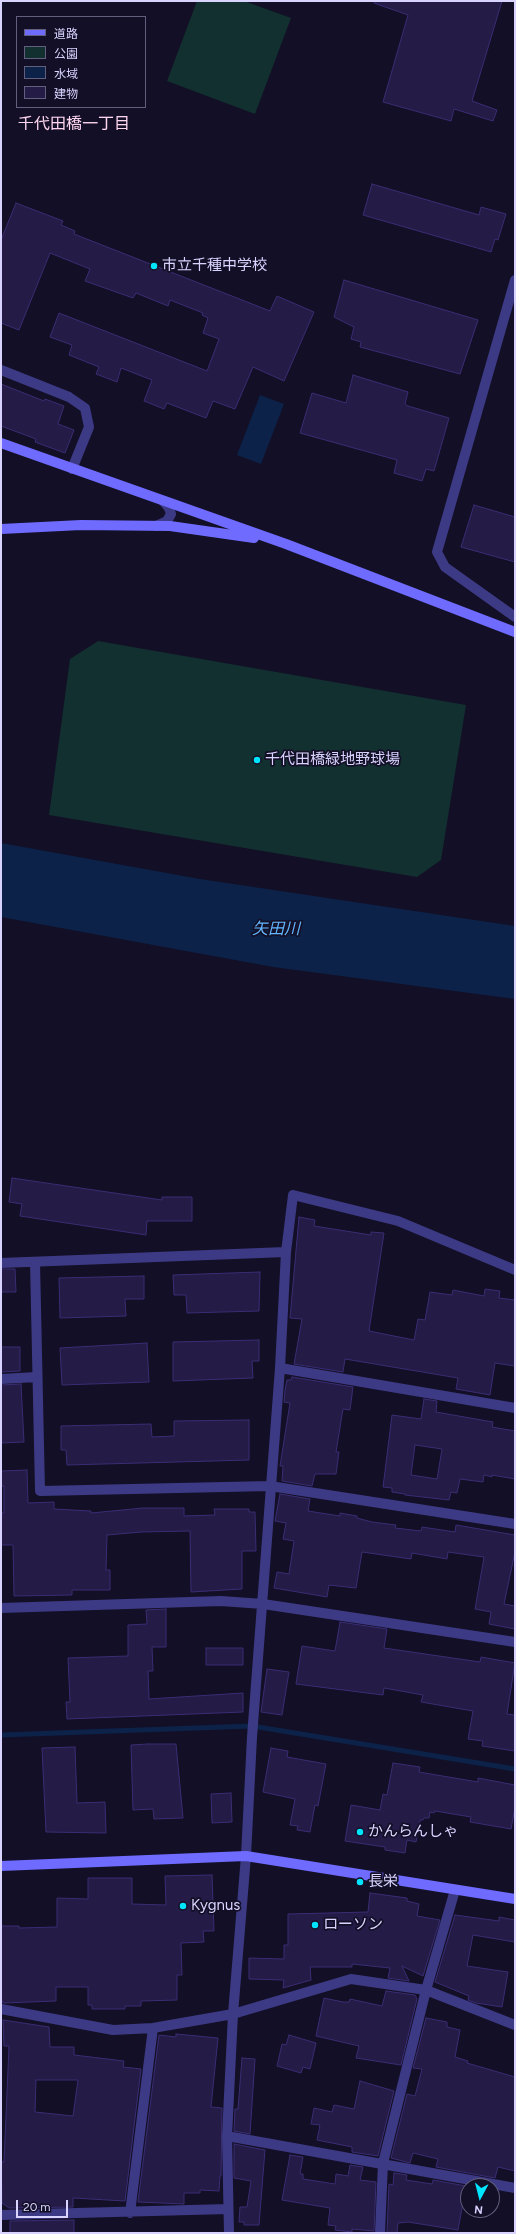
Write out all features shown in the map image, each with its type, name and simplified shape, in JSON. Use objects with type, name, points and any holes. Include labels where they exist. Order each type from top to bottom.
[{"type":"street","points":[[515,280],[437,552],[445,568],[515,617]]},
{"type":"street","points":[[1,370],[69,397],[85,408],[89,427],[72,469]]},
{"type":"street","points":[[1,443],[286,544],[515,632]]},
{"type":"street","points":[[156,526],[167,521],[171,514],[169,508],[163,501]]},
{"type":"street","points":[[1,529],[81,525],[156,526],[227,533],[286,544]]},
{"type":"street","points":[[229,2233],[227,2136],[233,2014],[246,1856],[270,1486],[280,1368],[286,1252],[293,1196],[398,1221],[515,1270]]},
{"type":"street","points":[[1,1263],[286,1252]]},
{"type":"street","points":[[35,1262],[40,1491],[270,1486],[515,1524]]},
{"type":"street","points":[[280,1368],[515,1408]]},
{"type":"street","points":[[1,1379],[37,1377]]},
{"type":"street","points":[[1,1608],[221,1601],[263,1604],[515,1642]]},
{"type":"street","points":[[1,1866],[246,1856],[515,1899]]},
{"type":"street","points":[[380,2233],[383,2163],[426,1990],[455,1890]]},
{"type":"street","points":[[1,2009],[113,2030],[153,2028],[233,2014],[351,1979],[426,1990],[515,2025]]},
{"type":"street","points":[[130,2213],[153,2028]]},
{"type":"street","points":[[227,2136],[515,2188]]},
{"type":"street","points":[[1,2215],[130,2213],[228,2209]]},
{"type":"green space","points":[[197,1],[244,1],[291,18],[255,114],[167,81]]},
{"type":"green space","name":"千代田橋緑地野球場","points":[[98,641],[466,705],[441,860],[417,877],[49,815],[70,659]]},
{"type":"water","points":[[260,395],[284,404],[261,464],[237,455]]},
{"type":"water","name":"矢田川","points":[[1,843],[200,879],[515,926],[515,999],[273,967],[1,917]]},
{"type":"building","points":[[375,1],[502,1],[472,101],[497,110],[493,121],[454,109],[451,121],[383,102],[408,15],[374,3]]},
{"type":"building","points":[[372,184],[479,215],[481,207],[506,214],[498,240],[495,239],[491,252],[363,215]]},
{"type":"building","points":[[16,203],[63,221],[61,225],[75,231],[74,234],[270,311],[277,296],[314,312],[284,381],[253,367],[235,409],[213,401],[206,418],[167,403],[164,409],[144,401],[152,380],[121,368],[117,382],[96,374],[99,367],[69,355],[72,345],[50,337],[59,313],[207,371],[219,339],[203,333],[208,318],[202,315],[203,313],[170,300],[168,306],[136,293],[133,298],[85,281],[90,269],[50,253],[19,330],[1,323],[1,240]]},
{"type":"building","points":[[344,280],[478,320],[460,374],[360,347],[361,342],[351,339],[354,327],[334,317]]},
{"type":"building","points":[[353,375],[408,392],[405,404],[408,406],[449,418],[434,471],[426,469],[422,481],[394,473],[397,460],[300,433],[312,393],[346,403]]},
{"type":"building","points":[[1,384],[44,401],[45,399],[64,406],[58,424],[74,430],[65,453],[35,442],[36,439],[1,426]]},
{"type":"building","points":[[474,505],[515,517],[515,562],[461,547]]},
{"type":"building","points":[[12,1178],[162,1200],[162,1197],[192,1197],[192,1221],[147,1221],[146,1235],[20,1216],[22,1204],[9,1202]]},
{"type":"building","points":[[299,1217],[315,1220],[314,1226],[371,1235],[371,1232],[384,1233],[369,1331],[414,1340],[418,1319],[425,1320],[430,1292],[452,1295],[453,1290],[484,1296],[485,1289],[500,1291],[499,1298],[515,1300],[515,1366],[495,1363],[490,1395],[456,1389],[458,1378],[345,1359],[343,1372],[294,1364],[302,1319],[290,1318]]},
{"type":"building","points":[[1,1269],[15,1269],[16,1292],[1,1292]]},
{"type":"building","points":[[260,1272],[259,1311],[187,1313],[186,1295],[174,1295],[173,1275]]},
{"type":"building","points":[[144,1276],[144,1299],[125,1299],[126,1316],[60,1318],[59,1278]]},
{"type":"building","points":[[259,1340],[259,1361],[252,1361],[253,1378],[173,1381],[173,1342]]},
{"type":"building","points":[[147,1343],[149,1382],[62,1385],[60,1348]]},
{"type":"building","points":[[1,1347],[20,1347],[20,1371],[1,1372]]},
{"type":"building","points":[[292,1377],[353,1387],[350,1410],[343,1409],[336,1452],[339,1452],[336,1474],[315,1474],[312,1486],[282,1481],[283,1466],[280,1466],[290,1403],[284,1402],[285,1390],[287,1380],[291,1380]]},
{"type":"building","points":[[21,1384],[24,1442],[1,1443],[1,1385]]},
{"type":"building","points":[[424,1399],[437,1401],[436,1412],[493,1422],[492,1427],[515,1431],[515,1479],[484,1475],[483,1482],[460,1479],[457,1493],[451,1492],[449,1500],[405,1495],[392,1492],[392,1488],[383,1487],[392,1415],[421,1419]],"holes":[[[415,1445],[442,1449],[437,1479],[411,1475]]]},
{"type":"building","points":[[249,1420],[249,1460],[67,1465],[66,1450],[61,1450],[61,1426],[151,1424],[152,1437],[174,1436],[174,1421]]},
{"type":"building","points":[[27,1470],[28,1503],[54,1502],[54,1509],[91,1511],[91,1513],[143,1508],[184,1508],[184,1516],[215,1515],[214,1509],[249,1509],[249,1512],[255,1512],[256,1551],[242,1551],[242,1589],[191,1592],[190,1531],[141,1532],[107,1535],[106,1570],[110,1570],[110,1590],[72,1590],[72,1595],[14,1596],[13,1545],[1,1545],[1,1513],[4,1513],[4,1486],[1,1486],[1,1471]]},
{"type":"building","points":[[280,1494],[310,1499],[308,1511],[340,1516],[340,1513],[357,1516],[357,1518],[372,1522],[396,1525],[395,1528],[421,1531],[422,1527],[455,1532],[456,1525],[515,1535],[515,1552],[504,1604],[515,1606],[515,1629],[489,1624],[491,1612],[475,1609],[484,1557],[448,1552],[447,1559],[412,1553],[411,1559],[362,1552],[356,1588],[329,1585],[327,1597],[274,1588],[277,1572],[289,1574],[294,1541],[283,1539],[286,1523],[275,1521]]},
{"type":"building","points":[[166,1609],[166,1647],[152,1647],[153,1671],[148,1671],[149,1699],[243,1693],[243,1712],[67,1719],[66,1702],[70,1702],[68,1658],[128,1656],[128,1625],[147,1624],[146,1610]]},
{"type":"building","points":[[340,1622],[387,1629],[384,1648],[480,1662],[481,1657],[515,1663],[507,1714],[515,1715],[515,1751],[482,1746],[483,1741],[468,1739],[473,1711],[421,1702],[423,1695],[384,1688],[383,1695],[296,1684],[302,1646],[335,1651]]},
{"type":"building","points":[[206,1648],[243,1648],[243,1665],[206,1665]]},
{"type":"building","points":[[267,1669],[289,1672],[282,1715],[261,1712]]},
{"type":"building","points":[[176,1744],[183,1818],[154,1819],[153,1809],[133,1810],[131,1745]]},
{"type":"building","points":[[75,1747],[77,1803],[105,1802],[106,1833],[46,1832],[42,1748]]},
{"type":"building","points":[[271,1748],[288,1751],[287,1757],[326,1764],[318,1806],[315,1805],[310,1832],[297,1830],[298,1826],[290,1825],[295,1799],[263,1792]]},
{"type":"building","points":[[393,1763],[420,1767],[419,1772],[478,1782],[478,1778],[515,1785],[515,1808],[511,1829],[470,1822],[471,1817],[435,1811],[434,1813],[430,1812],[429,1818],[420,1820],[416,1842],[407,1840],[405,1853],[385,1850],[385,1847],[345,1841],[351,1805],[380,1810],[383,1794],[387,1795]]},
{"type":"building","points":[[231,1793],[232,1822],[212,1823],[211,1794]]},
{"type":"building","points":[[212,1875],[214,1931],[203,1931],[204,1942],[181,1943],[182,1975],[177,1975],[177,2000],[141,2001],[141,2006],[125,2006],[125,2009],[92,2009],[92,2005],[88,2005],[88,1987],[56,1987],[56,2001],[3,2003],[1,1998],[1,1926],[19,1926],[19,1928],[57,1927],[57,1898],[88,1899],[88,1878],[132,1878],[132,1904],[166,1905],[165,1876]]},
{"type":"building","points":[[370,1893],[407,1898],[407,1901],[419,1904],[417,1916],[440,1920],[423,1976],[402,1966],[409,1981],[388,1978],[390,1968],[352,1964],[352,1967],[310,1967],[311,1980],[283,1988],[284,1980],[249,1979],[249,1958],[284,1959],[284,1945],[288,1945],[288,1914],[368,1912]]},
{"type":"building","points":[[455,1915],[499,1921],[499,1917],[515,1920],[515,1942],[473,1935],[467,1966],[508,1972],[502,2007],[476,2003],[468,2000],[469,1996],[435,1982]]},
{"type":"building","points":[[386,1991],[415,1995],[417,1999],[401,2065],[356,2058],[359,2046],[316,2036],[324,1998],[343,2002],[349,2002],[350,1999],[382,2006]]},
{"type":"building","points":[[426,2018],[447,2022],[447,2027],[460,2030],[455,2057],[468,2061],[467,2063],[515,2077],[515,2171],[498,2167],[495,2178],[436,2167],[438,2159],[413,2153],[410,2163],[391,2158],[407,2094],[415,2096],[422,2069],[413,2068]]},
{"type":"building","points":[[3,2020],[49,2027],[50,2047],[74,2047],[74,2055],[124,2061],[123,2067],[141,2069],[125,2201],[73,2198],[73,2207],[9,2208],[2,2203],[1,2162],[4,2162],[9,2046],[4,2046]],"holes":[[[36,2080],[78,2080],[73,2116],[35,2112]]]},
{"type":"building","points":[[176,2034],[218,2038],[211,2107],[222,2108],[221,2176],[219,2191],[200,2190],[200,2193],[184,2193],[184,2204],[138,2202],[159,2035],[176,2037]]},
{"type":"building","points":[[289,2035],[316,2043],[310,2069],[303,2067],[301,2073],[277,2066],[282,2044],[286,2045]]},
{"type":"building","points":[[242,2058],[255,2059],[250,2134],[234,2131],[235,2109],[238,2109]]},
{"type":"building","points":[[360,2081],[394,2091],[378,2156],[352,2152],[352,2147],[317,2140],[320,2125],[311,2124],[314,2108],[332,2112],[334,2105],[354,2109]]},
{"type":"building","points":[[234,2144],[265,2150],[259,2225],[244,2225],[244,2222],[239,2222],[240,2207],[247,2207],[251,2181],[234,2178]]},
{"type":"building","points":[[290,2155],[303,2157],[300,2174],[303,2174],[303,2179],[335,2184],[336,2174],[348,2176],[350,2165],[363,2167],[360,2180],[376,2182],[374,2231],[352,2229],[352,2232],[335,2230],[336,2226],[328,2225],[330,2208],[282,2200]]},
{"type":"building","points":[[394,2173],[407,2175],[406,2180],[432,2184],[433,2180],[460,2185],[460,2218],[458,2230],[408,2222],[398,2223],[397,2233],[387,2233],[389,2184],[393,2185]]},
{"type":"building","points":[[74,2220],[74,2233],[10,2233],[10,2221]]},
{"type":"waterway","points":[[1,1735],[252,1726],[515,1769]]},
{"type":"place","name":"市立千種中学校","points":[[154,266]]},
{"type":"place","name":"千代田橋緑地野球場","points":[[257,760]]},
{"type":"place","name":"かんらんしゃ","points":[[360,1832]]},
{"type":"place","name":"長栄","points":[[360,1882]]},
{"type":"place","name":"Kygnus","points":[[183,1906]]},
{"type":"place","name":"ローソン","points":[[315,1925]]},
{"type":"district","name":"千代田橋一丁目","points":[[74,124]]}]
